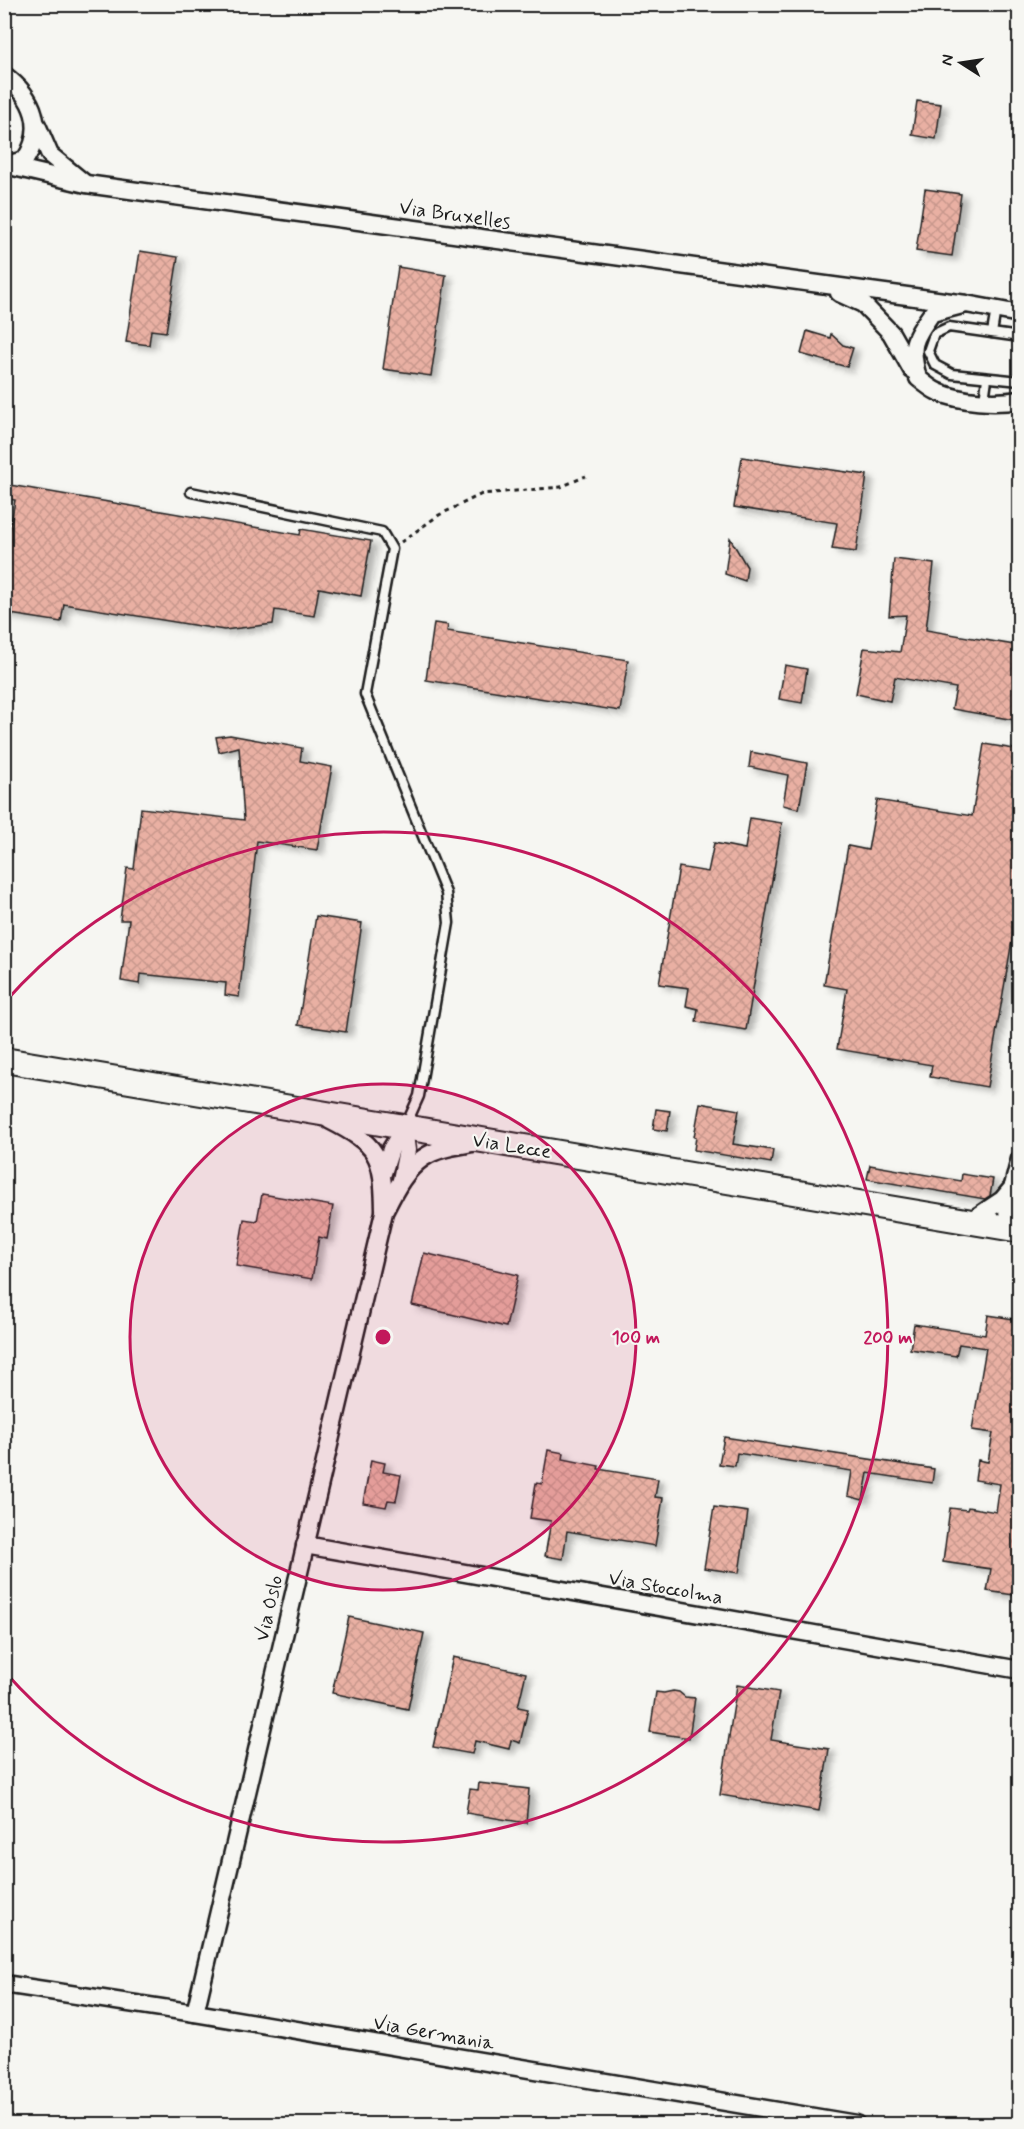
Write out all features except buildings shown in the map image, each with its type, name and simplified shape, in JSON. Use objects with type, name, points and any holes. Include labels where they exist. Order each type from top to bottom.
[{"type":"main road","name":"Via Lecce","points":[[4,1060],[969,1222],[1016,1224]]},
{"type":"street","points":[[4,75],[15,82],[28,100],[50,155],[86,184]]},
{"type":"street","points":[[5,165],[25,160],[33,147],[37,126]]},
{"type":"street","name":"Via Bruxelles","points":[[5,165],[86,184],[1018,312]]},
{"type":"street","name":"Via Bruxelles","points":[[819,284],[863,304],[891,333],[903,357],[918,378],[937,392],[1020,406]]},
{"type":"street","name":"Via Bruxelles","points":[[918,378],[912,355],[915,336],[932,313],[966,304]]},
{"type":"street","name":"Via Bruxelles","points":[[992,402],[1020,400]]},
{"type":"street","points":[[309,1111],[357,1134],[374,1152],[383,1173]]},
{"type":"street","points":[[384,1212],[383,1173],[391,1149],[404,1128]]},
{"type":"street","points":[[384,1212],[401,1179],[407,1150],[404,1128]]},
{"type":"street","points":[[401,1179],[423,1158],[446,1148],[483,1141]]},
{"type":"street","points":[[1016,1224],[1007,1209],[1020,1159]]},
{"type":"street","points":[[969,1222],[1002,1200],[1012,1188]]},
{"type":"street","name":"Via Oslo","points":[[195,2013],[384,1212]]},
{"type":"street","name":"Via Stoccolma","points":[[305,1545],[1020,1670]]},
{"type":"street","name":"Via Germania","points":[[4,1984],[195,2013],[856,2124]]},
{"type":"lane","points":[[992,333],[996,309]]},
{"type":"lane","points":[[1020,337],[949,327],[934,334],[928,351],[935,365],[952,374],[1020,381]]},
{"type":"lane","points":[[987,379],[992,402]]},
{"type":"lane","points":[[191,492],[382,532],[392,549],[365,694],[446,893],[449,923],[419,1096],[404,1128]]},
{"type":"path","points":[[392,549],[439,515],[482,494],[561,487],[586,476]]}]
